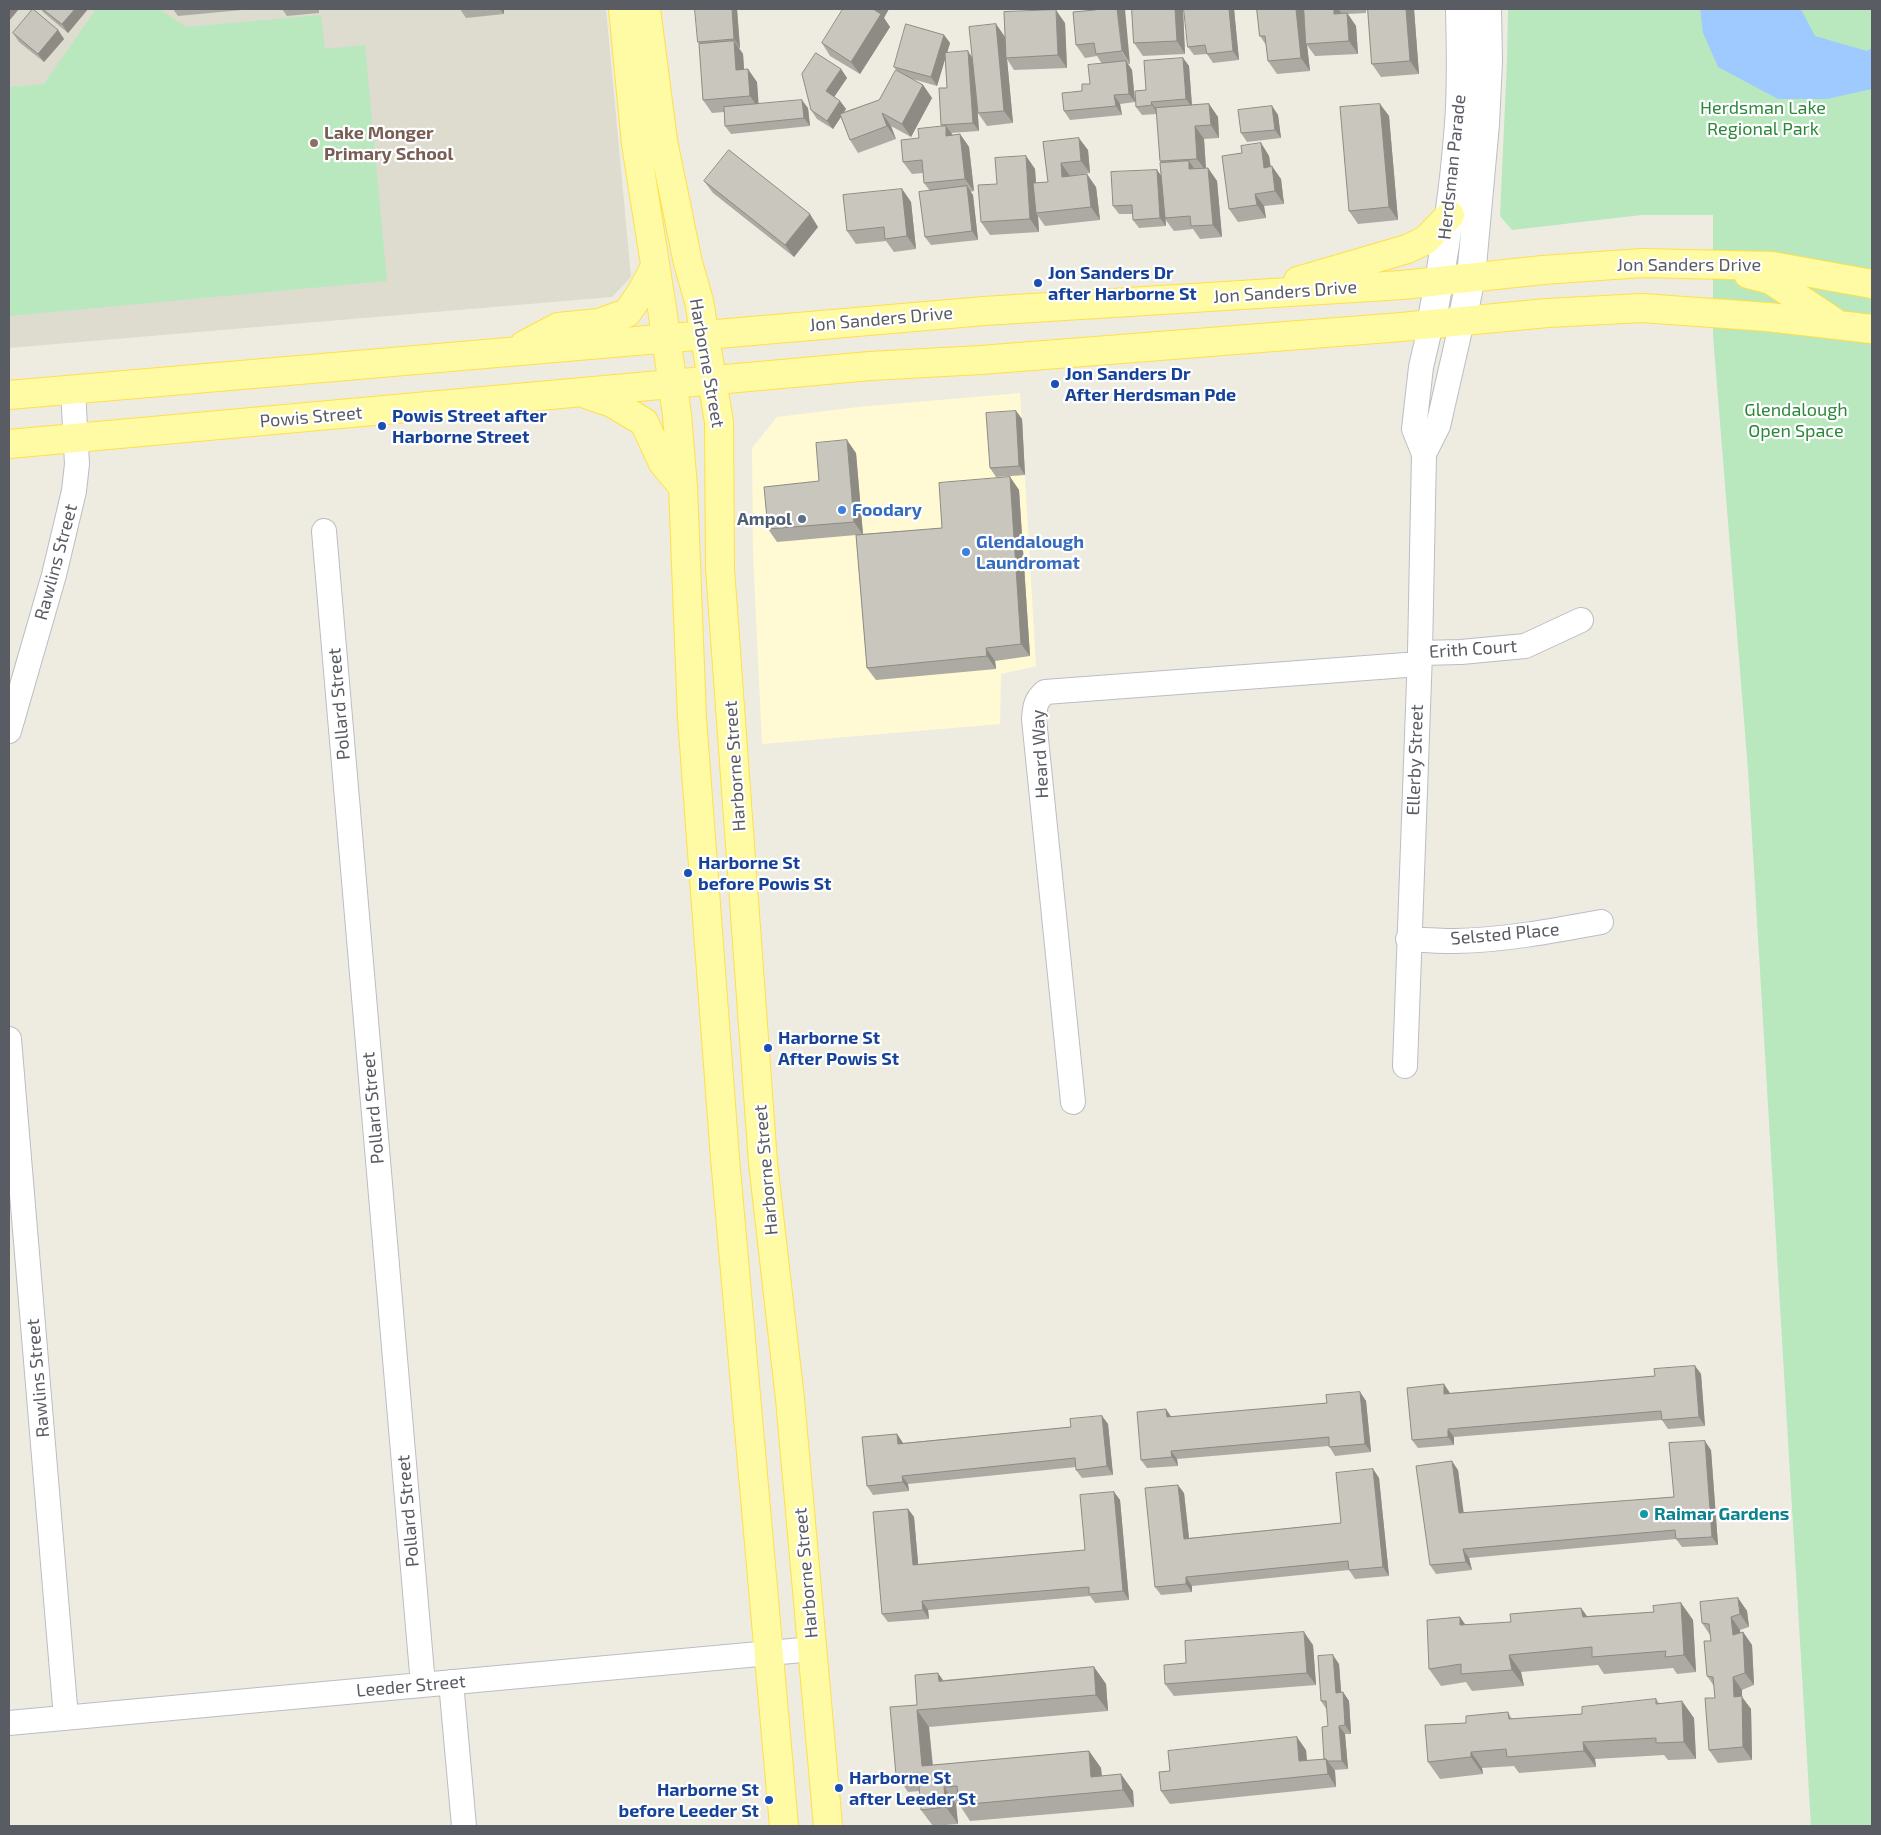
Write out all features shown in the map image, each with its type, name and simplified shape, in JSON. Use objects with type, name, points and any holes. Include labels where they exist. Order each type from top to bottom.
[{"type":"main road","name":"Harborne Street","points":[[623,9],[636,144],[673,384],[683,487],[692,718],[725,1158],[784,1826]]},
{"type":"main road","name":"Harborne Street","points":[[646,9],[663,141],[688,263],[699,301],[719,422],[720,570],[763,1163],[790,1399],[828,1826]]},
{"type":"main road","name":"Herdsman Parade","points":[[1431,324],[1450,215],[1460,122],[1460,9]]},
{"type":"main road","name":"Herdsman Parade","points":[[1462,321],[1471,277],[1485,124],[1488,61],[1487,9]]},
{"type":"main road","points":[[1249,295],[1407,249],[1426,240],[1450,215]]},
{"type":"main road","name":"Jon Sanders Drive","points":[[666,338],[984,311],[1249,295],[1440,281],[1642,263],[1772,266],[1872,284]]},
{"type":"main road","points":[[1712,265],[1771,280],[1837,324]]},
{"type":"main road","points":[[511,351],[558,328],[599,324],[627,313],[655,267]]},
{"type":"main road","points":[[673,384],[870,366],[981,360],[1547,313],[1642,308],[1713,312],[1837,324],[1872,330]]},
{"type":"main road","points":[[9,395],[666,338]]},
{"type":"main road","name":"Powis Street","points":[[9,444],[673,384]]},
{"type":"main road","points":[[580,392],[612,403],[644,422],[663,463],[683,487]]},
{"type":"main road","points":[[746,1403],[790,1399]]},
{"type":"street","name":"Ellerby Street","points":[[1424,454],[1438,426],[1462,321]]},
{"type":"street","name":"Ellerby Street","points":[[1404,1066],[1419,659],[1424,454],[1414,429],[1421,367],[1431,324]]},
{"type":"street","name":"Rawlins Street","points":[[9,731],[54,575],[74,491],[77,464],[73,390]]},
{"type":"street","name":"Pollard Street","points":[[324,531],[423,1685]]},
{"type":"street","name":"Erith Court","points":[[1419,659],[1461,652],[1525,646],[1581,620]]},
{"type":"street","name":"Heard Way","points":[[1073,1102],[1034,720],[1037,698],[1045,692],[1404,664],[1419,659]]},
{"type":"street","name":"Selsted Place","points":[[1408,939],[1455,941],[1506,937],[1601,922]]},
{"type":"street","name":"Rawlins Street","points":[[9,1039],[11,1094],[66,1718]]},
{"type":"street","name":"Leeder Street","points":[[9,1723],[812,1649]]},
{"type":"street","points":[[451,1682],[464,1826]]},
{"type":"shaded area","name":"Lake Monger Primary School","points":[[9,9],[606,9],[631,277],[612,297],[9,348]]},
{"type":"shaded area","points":[[1020,393],[1036,666],[1001,674],[1000,724],[762,744],[753,554],[752,448],[777,417],[858,407]]},
{"type":"green space","points":[[96,9],[159,9],[186,27],[321,15],[325,49],[365,45],[387,281],[9,316],[9,87],[44,84]]},
{"type":"green space","name":"Glendalough Open Space","points":[[1508,9],[1872,9],[1872,1826],[1811,1826],[1748,770],[1713,336],[1713,215],[1642,215],[1512,230],[1500,216]]},
{"type":"water","points":[[1700,9],[1801,9],[1815,36],[1867,51],[1872,48],[1872,89],[1827,99],[1778,99],[1718,67],[1703,33]]},
{"type":"building","points":[[33,9],[58,30],[38,54],[13,33]]},
{"type":"building","points":[[43,9],[75,9],[62,24]]},
{"type":"building","points":[[695,9],[732,9],[734,39],[698,42]]},
{"type":"building","points":[[843,9],[873,9],[881,14],[851,62],[822,43]]},
{"type":"building","points":[[1117,9],[1122,51],[1096,54],[1094,43],[1076,45],[1073,12]]},
{"type":"building","points":[[1132,9],[1175,9],[1177,41],[1134,43]]},
{"type":"building","points":[[1184,9],[1229,9],[1233,51],[1207,54],[1205,45],[1188,47]]},
{"type":"building","points":[[1257,9],[1296,9],[1301,58],[1268,61],[1265,36],[1260,36]]},
{"type":"building","points":[[1304,9],[1334,9],[1334,14],[1347,13],[1349,41],[1306,44]]},
{"type":"building","points":[[1368,9],[1406,9],[1410,61],[1372,64]]},
{"type":"building","points":[[1056,10],[1058,55],[1006,58],[1004,12]]},
{"type":"building","points":[[906,24],[944,35],[931,77],[894,67]]},
{"type":"building","points":[[996,24],[1004,111],[978,113],[969,27]]},
{"type":"building","points":[[734,41],[736,70],[748,69],[750,96],[703,100],[699,44]]},
{"type":"building","points":[[968,51],[973,123],[941,125],[939,88],[947,88],[945,53]]},
{"type":"building","points":[[816,53],[841,69],[826,91],[840,101],[827,121],[811,110],[802,74]]},
{"type":"building","points":[[1183,58],[1186,99],[1151,102],[1152,105],[1136,107],[1135,91],[1146,90],[1144,61]]},
{"type":"building","points":[[1126,61],[1129,94],[1114,95],[1116,106],[1064,111],[1062,93],[1082,91],[1082,84],[1090,84],[1088,65]]},
{"type":"building","points":[[896,70],[923,85],[902,124],[882,113],[887,126],[850,140],[840,114],[879,100]]},
{"type":"building","points":[[802,100],[804,118],[725,126],[724,107]]},
{"type":"building","points":[[1209,104],[1211,125],[1195,126],[1197,159],[1160,161],[1156,108]]},
{"type":"building","points":[[1380,104],[1389,207],[1349,211],[1340,107]]},
{"type":"building","points":[[1272,106],[1275,130],[1241,133],[1238,110]]},
{"type":"building","points":[[946,126],[946,136],[960,134],[965,179],[924,183],[922,160],[903,162],[901,140],[919,138],[918,129]]},
{"type":"building","points":[[1079,138],[1081,161],[1061,163],[1062,177],[1087,174],[1091,207],[1036,213],[1033,183],[1048,182],[1043,142]]},
{"type":"building","points":[[1261,143],[1264,168],[1272,166],[1275,191],[1255,194],[1257,205],[1229,209],[1222,156],[1242,153],[1241,146]]},
{"type":"building","points":[[729,150],[810,214],[785,245],[704,181]]},
{"type":"building","points":[[1026,156],[1030,219],[981,222],[978,185],[997,184],[995,158]]},
{"type":"building","points":[[1189,161],[1189,169],[1208,168],[1213,225],[1191,226],[1190,216],[1165,218],[1160,163]]},
{"type":"building","points":[[1157,170],[1160,218],[1133,220],[1132,205],[1113,206],[1111,172]]},
{"type":"building","points":[[967,186],[972,231],[925,237],[919,192]]},
{"type":"building","points":[[902,189],[907,236],[885,239],[884,227],[847,231],[843,195]]},
{"type":"building","points":[[1016,411],[1019,466],[990,468],[986,413]]},
{"type":"building","points":[[847,440],[854,522],[768,529],[764,487],[819,481],[816,443]]},
{"type":"building","points":[[1010,477],[1021,644],[986,648],[987,656],[867,668],[856,535],[942,528],[939,483]]},
{"type":"building","points":[[1695,1366],[1699,1417],[1662,1420],[1661,1411],[1448,1429],[1448,1437],[1412,1440],[1407,1388],[1444,1384],[1444,1394],[1655,1376],[1654,1369]]},
{"type":"building","points":[[1360,1392],[1365,1444],[1329,1447],[1329,1437],[1171,1451],[1172,1457],[1141,1460],[1137,1412],[1166,1409],[1167,1417],[1327,1403],[1326,1395]]},
{"type":"building","points":[[1102,1416],[1107,1466],[1076,1470],[1075,1458],[902,1476],[903,1482],[867,1486],[862,1437],[897,1434],[898,1444],[1071,1427],[1070,1419]]},
{"type":"building","name":"Raimar Gardens","points":[[1705,1441],[1712,1537],[1676,1539],[1675,1530],[1463,1549],[1466,1562],[1430,1565],[1416,1466],[1452,1461],[1459,1513],[1674,1497],[1669,1443]]},
{"type":"building","points":[[1373,1469],[1383,1567],[1349,1570],[1348,1561],[1186,1577],[1186,1584],[1155,1587],[1145,1488],[1178,1485],[1184,1539],[1341,1523],[1336,1473]]},
{"type":"building","points":[[1114,1492],[1123,1591],[1089,1594],[1089,1587],[922,1601],[923,1610],[882,1614],[873,1512],[908,1509],[913,1565],[1085,1550],[1080,1495]]},
{"type":"building","points":[[1738,1598],[1740,1614],[1731,1617],[1733,1635],[1743,1632],[1745,1673],[1733,1677],[1734,1697],[1742,1696],[1743,1747],[1709,1750],[1705,1698],[1715,1698],[1713,1677],[1707,1676],[1704,1641],[1711,1641],[1709,1624],[1702,1623],[1700,1602]]},
{"type":"building","points":[[1681,1603],[1684,1655],[1665,1657],[1666,1651],[1592,1657],[1592,1647],[1509,1655],[1512,1670],[1461,1674],[1461,1664],[1429,1669],[1427,1620],[1460,1617],[1460,1625],[1511,1622],[1510,1614],[1581,1608],[1583,1617],[1654,1612],[1653,1606]]},
{"type":"building","points":[[1304,1632],[1307,1673],[1165,1684],[1164,1665],[1186,1663],[1185,1641]]},
{"type":"building","points":[[1333,1655],[1336,1693],[1343,1692],[1345,1725],[1339,1726],[1342,1761],[1328,1761],[1324,1759],[1322,1727],[1328,1726],[1326,1701],[1321,1701],[1318,1656]]},
{"type":"building","points":[[1094,1667],[1096,1695],[917,1710],[922,1766],[1089,1751],[1091,1777],[1121,1774],[1123,1790],[959,1805],[957,1786],[944,1787],[946,1807],[921,1810],[918,1773],[896,1775],[890,1707],[917,1705],[915,1675],[938,1673],[939,1681]]},
{"type":"building","points":[[1656,1699],[1656,1704],[1682,1701],[1684,1742],[1656,1743],[1656,1738],[1583,1742],[1584,1751],[1507,1757],[1506,1749],[1471,1752],[1471,1757],[1428,1762],[1425,1725],[1466,1723],[1466,1716],[1508,1712],[1509,1719],[1582,1714],[1582,1707]]},
{"type":"building","points":[[1297,1737],[1299,1761],[1326,1759],[1328,1774],[1161,1791],[1159,1772],[1170,1771],[1168,1751]]},
{"type":"place","name":"Lake Monger Primary School","points":[[314,143]]},
{"type":"place","name":"Jon Sanders Dr after Harborne St","points":[[1038,283]]},
{"type":"place","name":"Jon Sanders Dr After Herdsman Pde","points":[[1055,384]]},
{"type":"place","name":"Powis Street after Harborne Street","points":[[382,426]]},
{"type":"place","name":"Foodary","points":[[842,510]]},
{"type":"place","name":"Ampol","points":[[802,519]]},
{"type":"place","name":"Glendalough Laundromat","points":[[966,552]]},
{"type":"place","name":"Harborne St before Powis St","points":[[688,873]]},
{"type":"place","name":"Harborne St After Powis St","points":[[768,1048]]},
{"type":"place","name":"Raimar Gardens","points":[[1644,1514]]},
{"type":"place","name":"Harborne St after Leeder St","points":[[839,1788]]},
{"type":"place","name":"Harborne St before Leeder St","points":[[769,1800]]},
{"type":"park label","name":"Herdsman Lake Regional Park","points":[[1763,118]]}]
